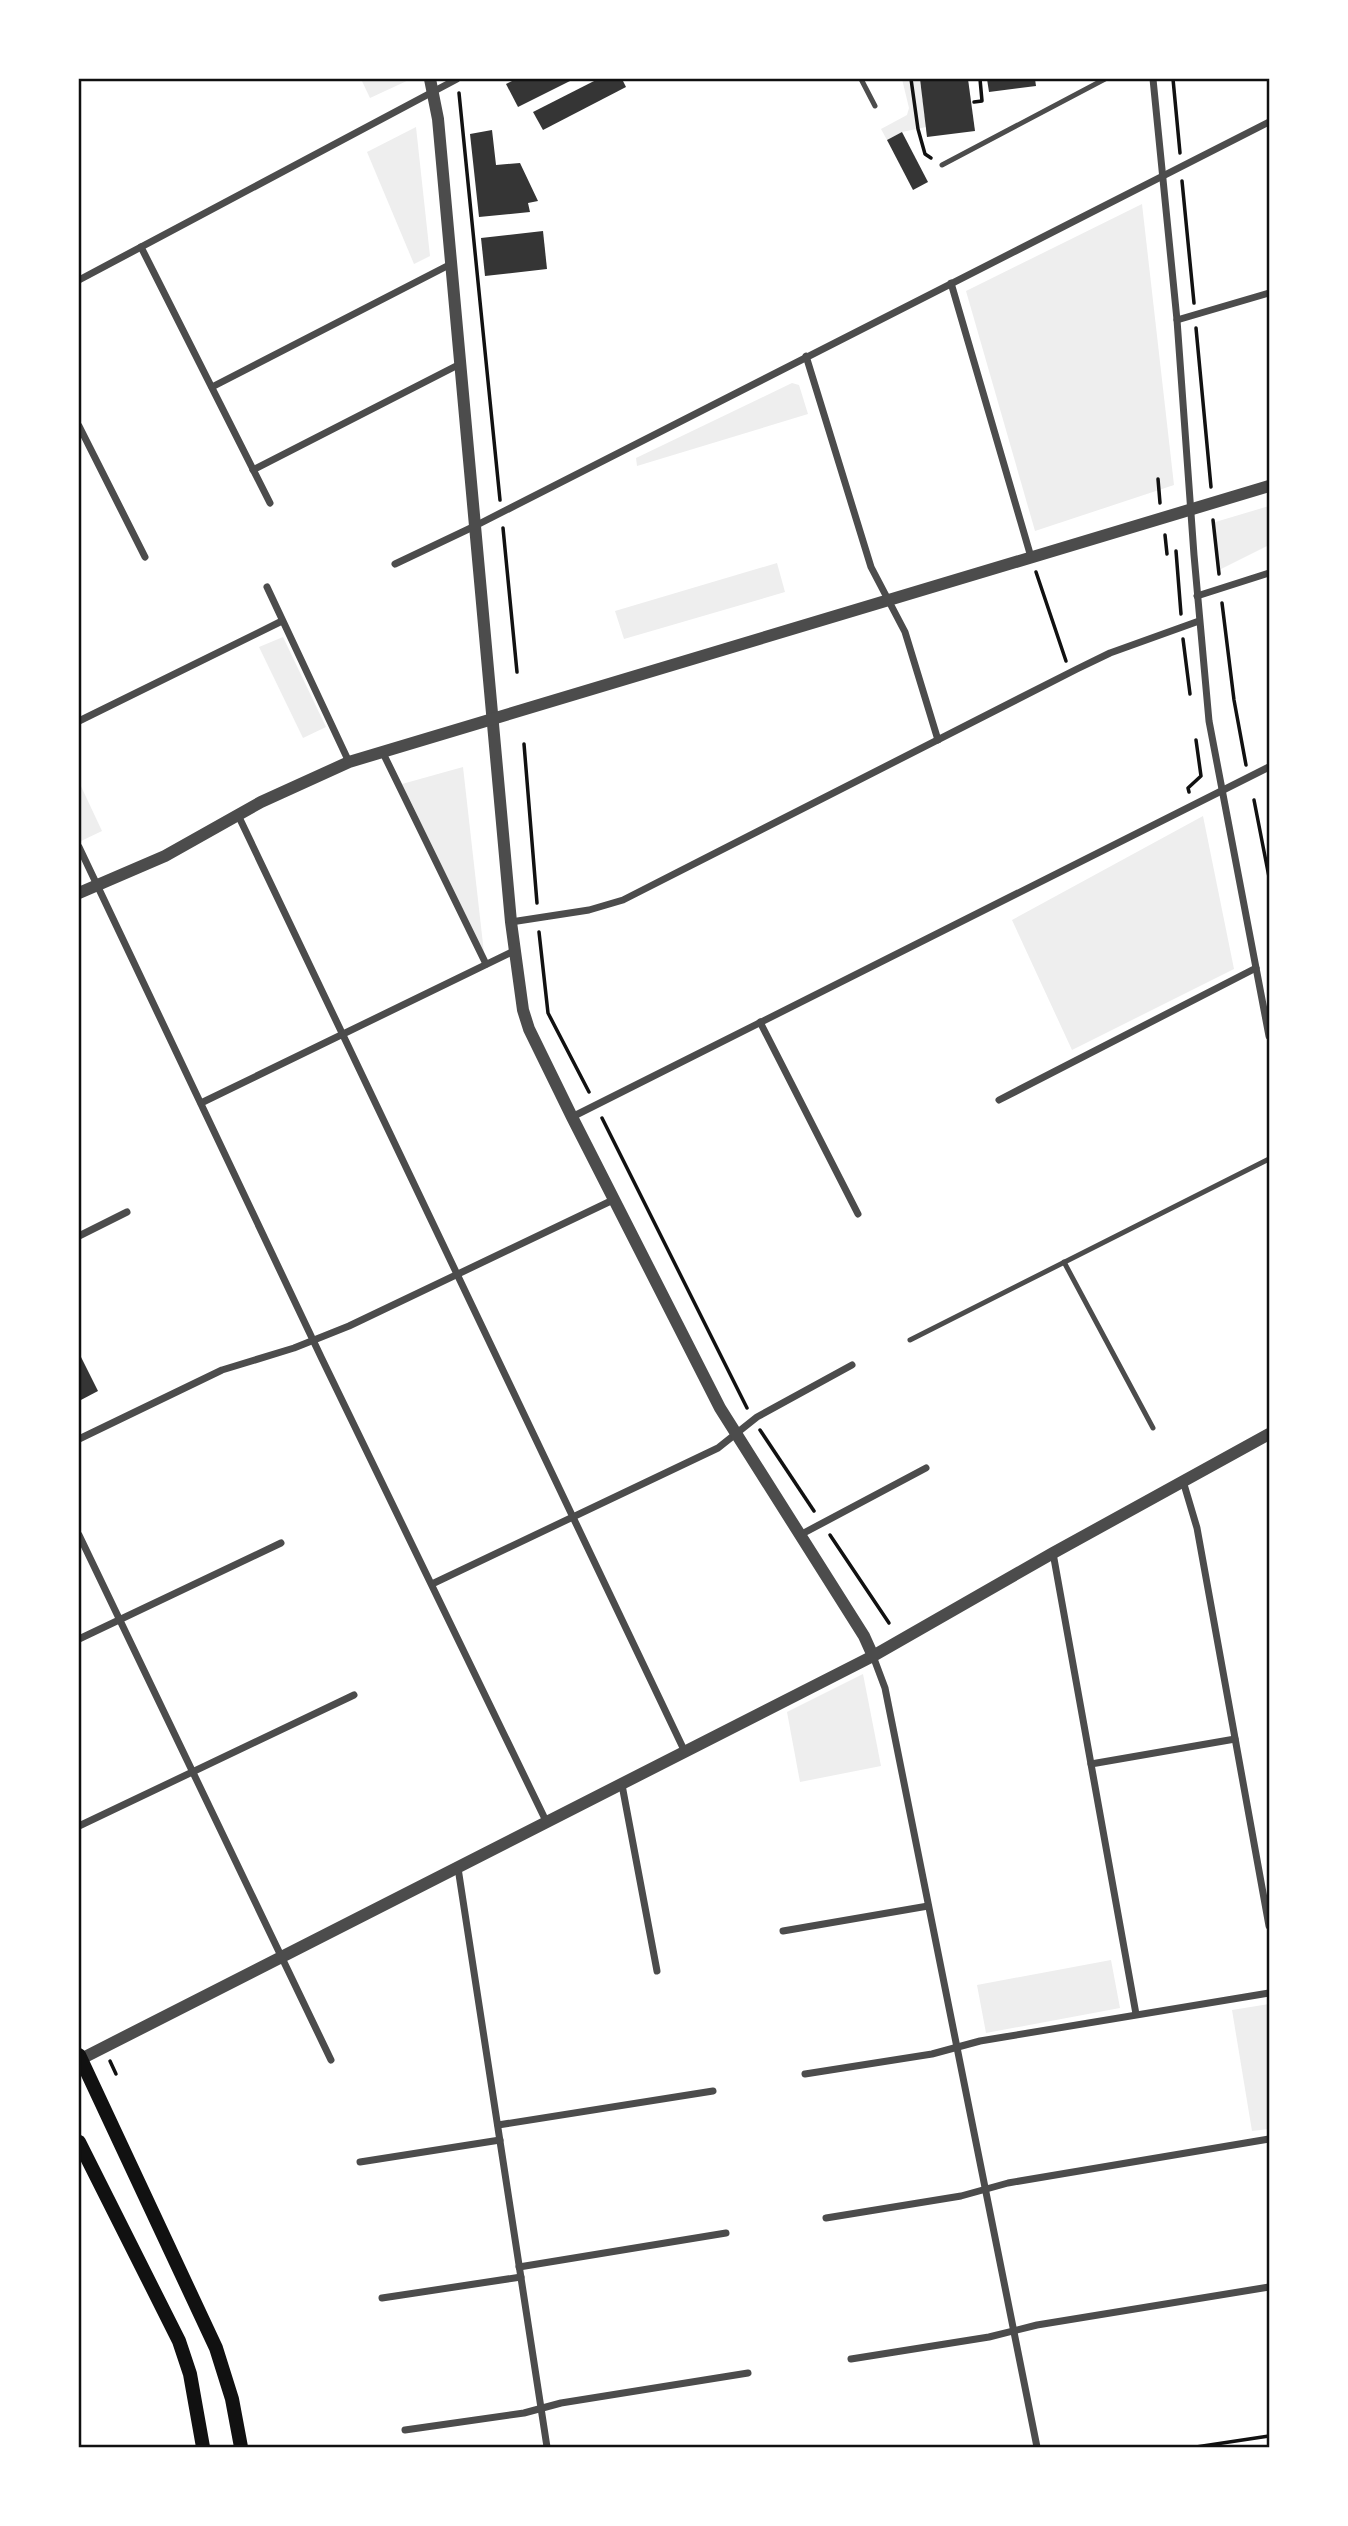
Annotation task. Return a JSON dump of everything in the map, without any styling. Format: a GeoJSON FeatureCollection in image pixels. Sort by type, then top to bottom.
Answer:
{"type":"FeatureCollection","features":[{"type":"Feature","properties":{"kind":"main road"},"geometry":{"type":"LineString","coordinates":[[79,2058],[216,2348],[232,2399],[241,2447]]}},
{"type":"Feature","properties":{"kind":"main road"},"geometry":{"type":"LineString","coordinates":[[79,2142],[179,2341],[194,2390],[203,2447]]}},
{"type":"Feature","properties":{"kind":"street"},"geometry":{"type":"LineString","coordinates":[[79,280],[432,85],[457,79]]}},
{"type":"Feature","properties":{"kind":"street"},"geometry":{"type":"LineString","coordinates":[[1153,79],[1177,320],[1209,721],[1269,1036]]}},
{"type":"Feature","properties":{"kind":"street"},"geometry":{"type":"LineString","coordinates":[[432,85],[519,993],[529,1029],[703,1377],[735,1433],[864,1636],[885,1688],[1037,2447]]}},
{"type":"Feature","properties":{"kind":"street"},"geometry":{"type":"LineString","coordinates":[[395,564],[501,513],[1269,122]]}},
{"type":"Feature","properties":{"kind":"street"},"geometry":{"type":"LineString","coordinates":[[141,247],[270,503]]}},
{"type":"Feature","properties":{"kind":"street"},"geometry":{"type":"LineString","coordinates":[[212,387],[451,264]]}},
{"type":"Feature","properties":{"kind":"street"},"geometry":{"type":"LineString","coordinates":[[951,283],[1031,557]]}},
{"type":"Feature","properties":{"kind":"street"},"geometry":{"type":"LineString","coordinates":[[1177,320],[1269,293]]}},
{"type":"Feature","properties":{"kind":"street"},"geometry":{"type":"LineString","coordinates":[[806,356],[872,567],[905,632],[938,740]]}},
{"type":"Feature","properties":{"kind":"street"},"geometry":{"type":"LineString","coordinates":[[253,470],[460,364]]}},
{"type":"Feature","properties":{"kind":"street"},"geometry":{"type":"LineString","coordinates":[[79,426],[145,557]]}},
{"type":"Feature","properties":{"kind":"street"},"geometry":{"type":"LineString","coordinates":[[79,893],[165,856],[285,789],[349,762],[1269,486]]}},
{"type":"Feature","properties":{"kind":"street"},"geometry":{"type":"LineString","coordinates":[[1197,596],[1269,573]]}},
{"type":"Feature","properties":{"kind":"street"},"geometry":{"type":"LineString","coordinates":[[267,587],[349,762]]}},
{"type":"Feature","properties":{"kind":"street"},"geometry":{"type":"LineString","coordinates":[[79,721],[282,621]]}},
{"type":"Feature","properties":{"kind":"street"},"geometry":{"type":"LineString","coordinates":[[511,922],[589,910],[623,900],[1110,653],[1199,621]]}},
{"type":"Feature","properties":{"kind":"street"},"geometry":{"type":"LineString","coordinates":[[382,751],[486,964]]}},
{"type":"Feature","properties":{"kind":"street"},"geometry":{"type":"LineString","coordinates":[[572,1117],[1269,767]]}},
{"type":"Feature","properties":{"kind":"street"},"geometry":{"type":"LineString","coordinates":[[238,815],[685,1752]]}},
{"type":"Feature","properties":{"kind":"street"},"geometry":{"type":"LineString","coordinates":[[79,847],[547,1823]]}},
{"type":"Feature","properties":{"kind":"street"},"geometry":{"type":"LineString","coordinates":[[79,883],[96,885]]}},
{"type":"Feature","properties":{"kind":"street"},"geometry":{"type":"LineString","coordinates":[[201,1102],[514,951]]}},
{"type":"Feature","properties":{"kind":"street"},"geometry":{"type":"LineString","coordinates":[[999,1100],[1256,968]]}},
{"type":"Feature","properties":{"kind":"street"},"geometry":{"type":"LineString","coordinates":[[760,1022],[858,1214]]}},
{"type":"Feature","properties":{"kind":"street"},"geometry":{"type":"LineString","coordinates":[[79,1439],[222,1370],[314,1340],[613,1200]]}},
{"type":"Feature","properties":{"kind":"street"},"geometry":{"type":"LineString","coordinates":[[79,1236],[127,1212]]}},
{"type":"Feature","properties":{"kind":"street"},"geometry":{"type":"LineString","coordinates":[[432,1584],[718,1448],[753,1420],[852,1365]]}},
{"type":"Feature","properties":{"kind":"street"},"geometry":{"type":"LineString","coordinates":[[79,2058],[873,1656],[1269,1434]]}},
{"type":"Feature","properties":{"kind":"street"},"geometry":{"type":"LineString","coordinates":[[800,1535],[926,1468]]}},
{"type":"Feature","properties":{"kind":"street"},"geometry":{"type":"LineString","coordinates":[[1183,1481],[1196,1528],[1269,1926]]}},
{"type":"Feature","properties":{"kind":"street"},"geometry":{"type":"LineString","coordinates":[[79,1535],[331,2060]]}},
{"type":"Feature","properties":{"kind":"street"},"geometry":{"type":"LineString","coordinates":[[79,1639],[281,1543]]}},
{"type":"Feature","properties":{"kind":"street"},"geometry":{"type":"LineString","coordinates":[[1053,1553],[1136,2014]]}},
{"type":"Feature","properties":{"kind":"street"},"geometry":{"type":"LineString","coordinates":[[79,1826],[354,1695]]}},
{"type":"Feature","properties":{"kind":"street"},"geometry":{"type":"LineString","coordinates":[[1091,1764],[1235,1739]]}},
{"type":"Feature","properties":{"kind":"street"},"geometry":{"type":"LineString","coordinates":[[622,1785],[657,1972]]}},
{"type":"Feature","properties":{"kind":"street"},"geometry":{"type":"LineString","coordinates":[[458,1868],[547,2447]]}},
{"type":"Feature","properties":{"kind":"street"},"geometry":{"type":"LineString","coordinates":[[783,1931],[928,1906]]}},
{"type":"Feature","properties":{"kind":"street"},"geometry":{"type":"LineString","coordinates":[[805,2074],[932,2054],[980,2040],[1269,1993]]}},
{"type":"Feature","properties":{"kind":"street"},"geometry":{"type":"LineString","coordinates":[[498,2125],[713,2091]]}},
{"type":"Feature","properties":{"kind":"street"},"geometry":{"type":"LineString","coordinates":[[826,2218],[961,2196],[1008,2183],[1269,2139]]}},
{"type":"Feature","properties":{"kind":"street"},"geometry":{"type":"LineString","coordinates":[[359,2162],[500,2140]]}},
{"type":"Feature","properties":{"kind":"street"},"geometry":{"type":"LineString","coordinates":[[520,2267],[726,2234]]}},
{"type":"Feature","properties":{"kind":"street"},"geometry":{"type":"LineString","coordinates":[[382,2298],[521,2277]]}},
{"type":"Feature","properties":{"kind":"street"},"geometry":{"type":"LineString","coordinates":[[851,2359],[1269,2287]]}},
{"type":"Feature","properties":{"kind":"street"},"geometry":{"type":"LineString","coordinates":[[405,2430],[748,2373]]}},
{"type":"Feature","properties":{"kind":"lane"},"geometry":{"type":"LineString","coordinates":[[861,79],[875,106]]}},
{"type":"Feature","properties":{"kind":"lane"},"geometry":{"type":"LineString","coordinates":[[942,165],[1105,79]]}},
{"type":"Feature","properties":{"kind":"lane"},"geometry":{"type":"LineString","coordinates":[[910,1340],[1269,1159]]}},
{"type":"Feature","properties":{"kind":"lane"},"geometry":{"type":"LineString","coordinates":[[1064,1262],[1153,1428]]}},
{"type":"Feature","properties":{"kind":"path"},"geometry":{"type":"LineString","coordinates":[[911,79],[918,129],[925,154],[942,165]]}},
{"type":"Feature","properties":{"kind":"path"},"geometry":{"type":"LineString","coordinates":[[974,102],[982,101],[980,79]]}},
{"type":"Feature","properties":{"kind":"path"},"geometry":{"type":"LineString","coordinates":[[1173,79],[1221,589],[1234,700],[1248,778]]}},
{"type":"Feature","properties":{"kind":"path"},"geometry":{"type":"LineString","coordinates":[[459,91],[517,672]]}},
{"type":"Feature","properties":{"kind":"path"},"geometry":{"type":"LineString","coordinates":[[1176,551],[1191,695]]}},
{"type":"Feature","properties":{"kind":"path"},"geometry":{"type":"LineString","coordinates":[[1031,557],[1070,673]]}},
{"type":"Feature","properties":{"kind":"path"},"geometry":{"type":"LineString","coordinates":[[1192,805],[1188,788],[1201,776],[1196,736]]}},
{"type":"Feature","properties":{"kind":"path"},"geometry":{"type":"LineString","coordinates":[[524,744],[548,1013],[753,1420],[889,1623]]}},
{"type":"Feature","properties":{"kind":"path"},"geometry":{"type":"LineString","coordinates":[[1254,800],[1269,877]]}},
{"type":"Feature","properties":{"kind":"path"},"geometry":{"type":"LineString","coordinates":[[1196,2447],[1269,2435]]}},
{"type":"Feature","properties":{"kind":"shaded area"},"geometry":{"type":"Polygon","coordinates":[[[361,79],[411,79],[370,98],[361,79]]]}},
{"type":"Feature","properties":{"kind":"shaded area"},"geometry":{"type":"Polygon","coordinates":[[[902,79],[920,79],[926,127],[902,132],[887,140],[881,129],[907,115],[909,108],[902,79]]]}},
{"type":"Feature","properties":{"kind":"shaded area"},"geometry":{"type":"Polygon","coordinates":[[[416,127],[430,256],[414,264],[367,152],[416,127]]]}},
{"type":"Feature","properties":{"kind":"shaded area"},"geometry":{"type":"Polygon","coordinates":[[[1142,204],[1174,485],[1035,531],[966,291],[1142,204]]]}},
{"type":"Feature","properties":{"kind":"shaded area"},"geometry":{"type":"Polygon","coordinates":[[[792,383],[799,385],[808,414],[637,466],[636,458],[792,383]]]}},
{"type":"Feature","properties":{"kind":"shaded area"},"geometry":{"type":"Polygon","coordinates":[[[1269,506],[1269,545],[1217,571],[1212,523],[1269,506]]]}},
{"type":"Feature","properties":{"kind":"shaded area"},"geometry":{"type":"Polygon","coordinates":[[[777,563],[785,592],[624,639],[615,611],[777,563]]]}},
{"type":"Feature","properties":{"kind":"shaded area"},"geometry":{"type":"Polygon","coordinates":[[[283,637],[326,727],[303,738],[259,647],[283,637]]]}},
{"type":"Feature","properties":{"kind":"shaded area"},"geometry":{"type":"Polygon","coordinates":[[[463,767],[484,953],[402,784],[463,767]]]}},
{"type":"Feature","properties":{"kind":"shaded area"},"geometry":{"type":"Polygon","coordinates":[[[79,782],[102,831],[79,842],[79,782]]]}},
{"type":"Feature","properties":{"kind":"shaded area"},"geometry":{"type":"Polygon","coordinates":[[[1203,816],[1234,969],[1072,1050],[1012,920],[1203,816]]]}},
{"type":"Feature","properties":{"kind":"shaded area"},"geometry":{"type":"Polygon","coordinates":[[[863,1674],[881,1766],[800,1782],[787,1712],[863,1674]]]}},
{"type":"Feature","properties":{"kind":"shaded area"},"geometry":{"type":"Polygon","coordinates":[[[1111,1960],[1120,2008],[986,2033],[977,1985],[1111,1960]]]}},
{"type":"Feature","properties":{"kind":"shaded area"},"geometry":{"type":"Polygon","coordinates":[[[1269,2004],[1269,2129],[1252,2131],[1232,2010],[1269,2004]]]}},
{"type":"Feature","properties":{"kind":"building"},"geometry":{"type":"Polygon","coordinates":[[[516,79],[574,79],[518,107],[506,84],[516,79]]]}},
{"type":"Feature","properties":{"kind":"building"},"geometry":{"type":"Polygon","coordinates":[[[598,79],[622,79],[626,87],[543,130],[533,112],[598,79]]]}},
{"type":"Feature","properties":{"kind":"building"},"geometry":{"type":"Polygon","coordinates":[[[920,79],[968,79],[975,131],[927,137],[920,79]]]}},
{"type":"Feature","properties":{"kind":"building"},"geometry":{"type":"Polygon","coordinates":[[[987,79],[1035,79],[1036,86],[989,92],[987,79]]]}},
{"type":"Feature","properties":{"kind":"building"},"geometry":{"type":"Polygon","coordinates":[[[492,130],[496,165],[520,163],[538,201],[528,203],[530,212],[479,217],[470,134],[492,130]]]}},
{"type":"Feature","properties":{"kind":"building"},"geometry":{"type":"Polygon","coordinates":[[[902,132],[928,182],[913,190],[887,140],[902,132]]]}},
{"type":"Feature","properties":{"kind":"building"},"geometry":{"type":"Polygon","coordinates":[[[543,231],[547,269],[485,276],[481,238],[543,231]]]}},
{"type":"Feature","properties":{"kind":"building"},"geometry":{"type":"Polygon","coordinates":[[[79,1353],[98,1391],[79,1401],[79,1353]]]}}]}
